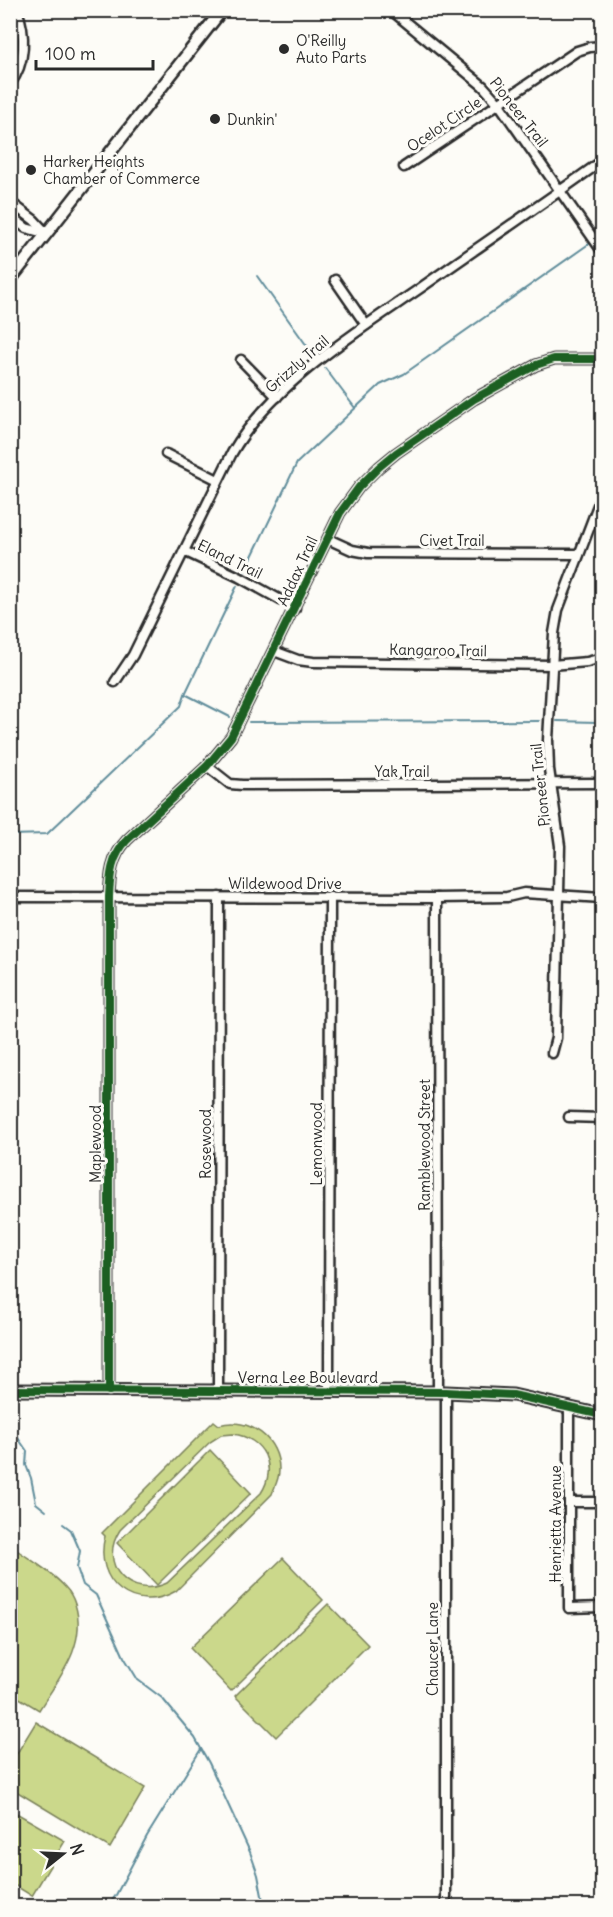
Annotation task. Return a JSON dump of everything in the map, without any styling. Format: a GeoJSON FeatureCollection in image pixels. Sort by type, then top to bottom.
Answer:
{"type":"FeatureCollection","features":[{"type":"Feature","properties":{"kind":"street"},"geometry":{"type":"LineString","coordinates":[[10,84],[20,66],[22,51],[21,20],[17,10]]}},
{"type":"Feature","properties":{"kind":"street"},"geometry":{"type":"LineString","coordinates":[[10,280],[222,10]]}},
{"type":"Feature","properties":{"kind":"street","name":"Pioneer Trail"},"geometry":{"type":"LineString","coordinates":[[391,10],[483,86],[499,104],[601,249]]}},
{"type":"Feature","properties":{"kind":"street","name":"Ocelot Circle"},"geometry":{"type":"LineString","coordinates":[[404,167],[577,51],[590,46],[603,46]]}},
{"type":"Feature","properties":{"kind":"street","name":"Grizzly Trail"},"geometry":{"type":"LineString","coordinates":[[115,682],[133,656],[218,480],[244,432],[277,397],[320,358],[603,161]]}},
{"type":"Feature","properties":{"kind":"street"},"geometry":{"type":"LineString","coordinates":[[10,202],[34,220],[47,234]]}},
{"type":"Feature","properties":{"kind":"street"},"geometry":{"type":"LineString","coordinates":[[10,216],[26,228],[47,234]]}},
{"type":"Feature","properties":{"kind":"street"},"geometry":{"type":"LineString","coordinates":[[335,280],[366,325]]}},
{"type":"Feature","properties":{"kind":"street","name":"Addax Trail"},"geometry":{"type":"LineString","coordinates":[[109,897],[112,866],[120,849],[207,766],[231,737],[340,513],[359,487],[396,453],[474,399],[536,365],[554,358],[603,359]]}},
{"type":"Feature","properties":{"kind":"street"},"geometry":{"type":"LineString","coordinates":[[241,360],[277,397]]}},
{"type":"Feature","properties":{"kind":"street"},"geometry":{"type":"LineString","coordinates":[[166,454],[218,480]]}},
{"type":"Feature","properties":{"kind":"street","name":"Pioneer Trail"},"geometry":{"type":"LineString","coordinates":[[552,1053],[556,1038],[560,846],[548,740],[552,665],[558,610],[603,488]]}},
{"type":"Feature","properties":{"kind":"street","name":"Civet Trail"},"geometry":{"type":"LineString","coordinates":[[328,539],[352,550],[368,553],[579,554]]}},
{"type":"Feature","properties":{"kind":"street","name":"Eland Trail"},"geometry":{"type":"LineString","coordinates":[[184,551],[239,577],[295,608]]}},
{"type":"Feature","properties":{"kind":"street","name":"Kangaroo Trail"},"geometry":{"type":"LineString","coordinates":[[274,651],[298,660],[314,662],[552,665],[603,658]]}},
{"type":"Feature","properties":{"kind":"street","name":"Yak Trail"},"geometry":{"type":"LineString","coordinates":[[207,766],[230,784],[242,785],[603,783]]}},
{"type":"Feature","properties":{"kind":"street","name":"Wildewood Drive"},"geometry":{"type":"LineString","coordinates":[[10,897],[437,898],[507,897],[524,893],[603,898]]}},
{"type":"Feature","properties":{"kind":"street","name":"Maplewood"},"geometry":{"type":"LineString","coordinates":[[109,897],[109,1391]]}},
{"type":"Feature","properties":{"kind":"street","name":"Rosewood"},"geometry":{"type":"LineString","coordinates":[[218,1391],[219,897]]}},
{"type":"Feature","properties":{"kind":"street","name":"Lemonwood"},"geometry":{"type":"LineString","coordinates":[[329,1390],[330,897]]}},
{"type":"Feature","properties":{"kind":"street","name":"Ramblewood Street"},"geometry":{"type":"LineString","coordinates":[[437,898],[442,1392]]}},
{"type":"Feature","properties":{"kind":"street"},"geometry":{"type":"LineString","coordinates":[[569,1117],[603,1118]]}},
{"type":"Feature","properties":{"kind":"street","name":"Verna Lee Boulevard"},"geometry":{"type":"LineString","coordinates":[[10,1390],[442,1392],[513,1395],[603,1414]]}},
{"type":"Feature","properties":{"kind":"street","name":"Chaucer Lane"},"geometry":{"type":"LineString","coordinates":[[442,1392],[446,1906]]}},
{"type":"Feature","properties":{"kind":"street","name":"Henrietta Avenue"},"geometry":{"type":"LineString","coordinates":[[569,1407],[569,1608],[603,1607]]}},
{"type":"Feature","properties":{"kind":"street"},"geometry":{"type":"LineString","coordinates":[[569,1502],[603,1502]]}},
{"type":"Feature","properties":{"kind":"green space"},"geometry":{"type":"Polygon","coordinates":[[[214,1421],[219,1425],[230,1423],[251,1427],[261,1433],[274,1449],[279,1471],[272,1494],[176,1591],[146,1599],[120,1590],[111,1580],[105,1567],[103,1553],[105,1536],[102,1533],[214,1421]],[[233,1434],[221,1435],[210,1442],[120,1530],[112,1555],[115,1567],[121,1576],[141,1587],[153,1587],[167,1583],[261,1493],[266,1483],[268,1464],[260,1448],[253,1441],[233,1434]]]}},
{"type":"Feature","properties":{"kind":"green space"},"geometry":{"type":"Polygon","coordinates":[[[210,1450],[251,1493],[157,1585],[117,1543],[210,1450]]]}},
{"type":"Feature","properties":{"kind":"green space"},"geometry":{"type":"Polygon","coordinates":[[[11,1546],[47,1571],[66,1588],[74,1602],[78,1619],[75,1647],[63,1673],[39,1710],[11,1693],[11,1546]]]}},
{"type":"Feature","properties":{"kind":"green space"},"geometry":{"type":"Polygon","coordinates":[[[283,1558],[323,1600],[231,1691],[190,1648],[283,1558]]]}},
{"type":"Feature","properties":{"kind":"green space"},"geometry":{"type":"Polygon","coordinates":[[[328,1604],[368,1645],[276,1737],[235,1696],[328,1604]]]}},
{"type":"Feature","properties":{"kind":"green space"},"geometry":{"type":"Polygon","coordinates":[[[36,1722],[145,1788],[110,1848],[11,1788],[11,1763],[36,1722]]]}},
{"type":"Feature","properties":{"kind":"green space"},"geometry":{"type":"Polygon","coordinates":[[[11,1810],[65,1841],[32,1896],[11,1883],[11,1810]]]}},
{"type":"Feature","properties":{"kind":"waterway"},"geometry":{"type":"LineString","coordinates":[[245,571],[297,463],[380,385],[404,374],[593,241]]}},
{"type":"Feature","properties":{"kind":"waterway"},"geometry":{"type":"LineString","coordinates":[[257,276],[312,353]]}},
{"type":"Feature","properties":{"kind":"waterway"},"geometry":{"type":"LineString","coordinates":[[325,368],[355,408]]}},
{"type":"Feature","properties":{"kind":"waterway"},"geometry":{"type":"LineString","coordinates":[[10,835],[47,834],[181,706],[237,586]]}},
{"type":"Feature","properties":{"kind":"waterway"},"geometry":{"type":"LineString","coordinates":[[185,694],[230,717]]}},
{"type":"Feature","properties":{"kind":"waterway"},"geometry":{"type":"LineString","coordinates":[[557,721],[597,722],[602,720]]}},
{"type":"Feature","properties":{"kind":"waterway"},"geometry":{"type":"LineString","coordinates":[[249,722],[539,721]]}},
{"type":"Feature","properties":{"kind":"waterway"},"geometry":{"type":"LineString","coordinates":[[10,1432],[18,1438],[27,1451],[26,1465],[36,1503],[46,1511]]}},
{"type":"Feature","properties":{"kind":"waterway"},"geometry":{"type":"LineString","coordinates":[[63,1524],[71,1530],[80,1551],[77,1568],[83,1585],[96,1595],[124,1657],[138,1680],[162,1698],[195,1738],[209,1763],[250,1852],[258,1875],[264,1906]]}},
{"type":"Feature","properties":{"kind":"waterway"},"geometry":{"type":"LineString","coordinates":[[108,1906],[147,1836],[201,1749]]}},
{"type":"Feature","properties":{"kind":"cycle path"},"geometry":{"type":"LineString","coordinates":[[109,1391],[109,897],[111,874],[118,853],[127,840],[207,766],[231,737],[340,513],[359,487],[396,453],[474,399],[536,365],[554,359],[602,359]]}},
{"type":"Feature","properties":{"kind":"cycle path"},"geometry":{"type":"LineString","coordinates":[[10,1390],[446,1392],[513,1395],[602,1415]]}},
{"type":"Feature","properties":{"kind":"place","name":"O'Reilly Auto Parts"},"geometry":{"type":"Point","coordinates":[284,49]}},
{"type":"Feature","properties":{"kind":"place","name":"Dunkin'"},"geometry":{"type":"Point","coordinates":[215,119]}},
{"type":"Feature","properties":{"kind":"place","name":"Harker Heights Chamber of Commerce"},"geometry":{"type":"Point","coordinates":[31,170]}}]}
